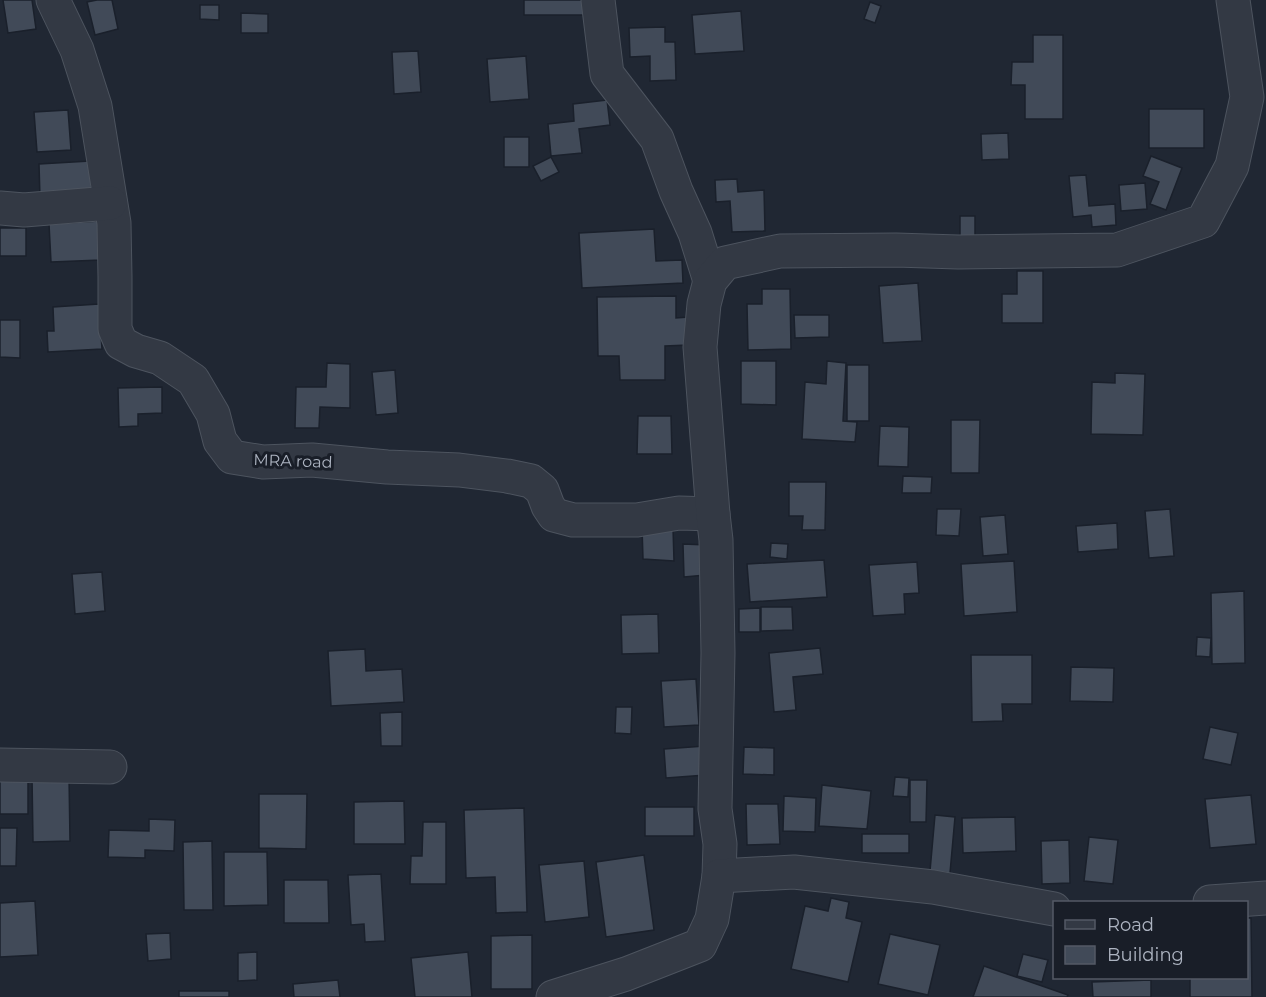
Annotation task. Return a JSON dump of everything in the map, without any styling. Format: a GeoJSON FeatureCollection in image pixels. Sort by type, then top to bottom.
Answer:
{"type":"FeatureCollection","features":[{"type":"Feature","properties":{"kind":"street","name":"MRA road"},"geometry":{"type":"LineString","coordinates":[[53,0],[76,50],[95,106],[114,233],[115,329],[121,343],[136,351],[160,358],[193,380],[213,414],[220,441],[232,458],[263,462],[312,460],[387,467],[459,470],[507,476],[531,482],[542,490],[554,515],[573,520],[637,520],[679,513],[713,514]]}},
{"type":"Feature","properties":{"kind":"street"},"geometry":{"type":"LineString","coordinates":[[598,0],[607,74],[657,139],[676,191],[695,233],[710,281]]}},
{"type":"Feature","properties":{"kind":"street"},"geometry":{"type":"LineString","coordinates":[[553,997],[626,974],[700,945],[712,919],[719,876],[720,844],[715,809],[716,540],[700,347],[704,304],[710,281],[725,263],[780,251],[1117,250],[1203,221],[1232,166],[1247,97],[1233,0]]}},
{"type":"Feature","properties":{"kind":"street"},"geometry":{"type":"LineString","coordinates":[[0,208],[24,210],[110,203]]}},
{"type":"Feature","properties":{"kind":"street"},"geometry":{"type":"LineString","coordinates":[[0,765],[110,767]]}},
{"type":"Feature","properties":{"kind":"street"},"geometry":{"type":"LineString","coordinates":[[719,876],[794,872],[933,887],[1053,909]]}},
{"type":"Feature","properties":{"kind":"street"},"geometry":{"type":"LineString","coordinates":[[1232,901],[1266,898]]}},
{"type":"Feature","properties":{"kind":"building"},"geometry":{"type":"Polygon","coordinates":[[[3,0],[32,0],[36,29],[8,33],[3,0]]]}},
{"type":"Feature","properties":{"kind":"building"},"geometry":{"type":"Polygon","coordinates":[[[112,0],[118,29],[95,35],[87,2],[112,0]]]}},
{"type":"Feature","properties":{"kind":"building"},"geometry":{"type":"Polygon","coordinates":[[[524,0],[593,0],[593,15],[524,15],[524,0]]]}},
{"type":"Feature","properties":{"kind":"building"},"geometry":{"type":"Polygon","coordinates":[[[870,2],[881,6],[875,23],[864,19],[870,2]]]}},
{"type":"Feature","properties":{"kind":"building"},"geometry":{"type":"Polygon","coordinates":[[[200,5],[219,5],[219,20],[200,19],[200,5]]]}},
{"type":"Feature","properties":{"kind":"building"},"geometry":{"type":"Polygon","coordinates":[[[741,11],[744,51],[695,54],[692,15],[741,11]]]}},
{"type":"Feature","properties":{"kind":"building"},"geometry":{"type":"Polygon","coordinates":[[[241,13],[268,14],[268,33],[241,33],[241,13]]]}},
{"type":"Feature","properties":{"kind":"building"},"geometry":{"type":"Polygon","coordinates":[[[665,27],[665,42],[675,42],[676,80],[650,81],[650,56],[630,57],[629,28],[665,27]]]}},
{"type":"Feature","properties":{"kind":"building"},"geometry":{"type":"Polygon","coordinates":[[[1033,35],[1063,35],[1063,119],[1025,119],[1025,85],[1011,85],[1012,62],[1033,62],[1033,35]]]}},
{"type":"Feature","properties":{"kind":"building"},"geometry":{"type":"Polygon","coordinates":[[[418,51],[421,92],[394,94],[392,52],[418,51]]]}},
{"type":"Feature","properties":{"kind":"building"},"geometry":{"type":"Polygon","coordinates":[[[526,56],[529,99],[490,102],[487,59],[526,56]]]}},
{"type":"Feature","properties":{"kind":"building"},"geometry":{"type":"Polygon","coordinates":[[[607,100],[610,125],[579,129],[582,153],[551,156],[548,124],[574,121],[573,104],[607,100]]]}},
{"type":"Feature","properties":{"kind":"building"},"geometry":{"type":"Polygon","coordinates":[[[1149,109],[1204,109],[1204,148],[1149,148],[1149,109]]]}},
{"type":"Feature","properties":{"kind":"building"},"geometry":{"type":"Polygon","coordinates":[[[68,110],[71,150],[37,152],[34,112],[68,110]]]}},
{"type":"Feature","properties":{"kind":"building"},"geometry":{"type":"Polygon","coordinates":[[[1008,133],[1009,159],[982,160],[981,134],[1008,133]]]}},
{"type":"Feature","properties":{"kind":"building"},"geometry":{"type":"Polygon","coordinates":[[[504,137],[529,137],[529,167],[504,167],[504,137]]]}},
{"type":"Feature","properties":{"kind":"building"},"geometry":{"type":"Polygon","coordinates":[[[1151,156],[1182,168],[1166,210],[1150,204],[1159,182],[1143,176],[1151,156]]]}},
{"type":"Feature","properties":{"kind":"building"},"geometry":{"type":"Polygon","coordinates":[[[551,157],[559,172],[541,181],[533,166],[551,157]]]}},
{"type":"Feature","properties":{"kind":"building"},"geometry":{"type":"Polygon","coordinates":[[[90,161],[92,195],[40,198],[39,164],[90,161]]]}},
{"type":"Feature","properties":{"kind":"building"},"geometry":{"type":"Polygon","coordinates":[[[1086,175],[1089,206],[1115,204],[1116,225],[1092,227],[1091,215],[1073,217],[1069,176],[1086,175]]]}},
{"type":"Feature","properties":{"kind":"building"},"geometry":{"type":"Polygon","coordinates":[[[737,179],[738,192],[764,190],[765,231],[732,232],[730,201],[716,202],[715,180],[737,179]]]}},
{"type":"Feature","properties":{"kind":"building"},"geometry":{"type":"Polygon","coordinates":[[[1145,183],[1147,209],[1121,211],[1119,185],[1145,183]]]}},
{"type":"Feature","properties":{"kind":"building"},"geometry":{"type":"Polygon","coordinates":[[[960,216],[975,216],[975,240],[960,240],[960,216]]]}},
{"type":"Feature","properties":{"kind":"building"},"geometry":{"type":"Polygon","coordinates":[[[99,221],[101,260],[51,262],[49,224],[99,221]]]}},
{"type":"Feature","properties":{"kind":"building"},"geometry":{"type":"Polygon","coordinates":[[[0,228],[26,228],[26,256],[0,256],[0,228]]]}},
{"type":"Feature","properties":{"kind":"building"},"geometry":{"type":"Polygon","coordinates":[[[654,229],[656,261],[682,260],[683,283],[582,288],[579,233],[654,229]]]}},
{"type":"Feature","properties":{"kind":"building"},"geometry":{"type":"Polygon","coordinates":[[[1017,271],[1043,271],[1043,323],[1002,323],[1002,294],[1017,294],[1017,271]]]}},
{"type":"Feature","properties":{"kind":"building"},"geometry":{"type":"Polygon","coordinates":[[[918,283],[922,341],[883,343],[879,286],[918,283]]]}},
{"type":"Feature","properties":{"kind":"building"},"geometry":{"type":"Polygon","coordinates":[[[762,289],[790,289],[791,349],[748,350],[747,304],[762,304],[762,289]]]}},
{"type":"Feature","properties":{"kind":"building"},"geometry":{"type":"Polygon","coordinates":[[[676,296],[676,318],[689,317],[689,345],[665,346],[665,380],[620,380],[619,356],[598,356],[597,297],[676,296]]]}},
{"type":"Feature","properties":{"kind":"building"},"geometry":{"type":"Polygon","coordinates":[[[99,304],[102,349],[48,352],[47,331],[54,331],[53,307],[99,304]]]}},
{"type":"Feature","properties":{"kind":"building"},"geometry":{"type":"Polygon","coordinates":[[[794,315],[829,315],[829,337],[795,338],[794,315]]]}},
{"type":"Feature","properties":{"kind":"building"},"geometry":{"type":"Polygon","coordinates":[[[0,320],[20,320],[20,358],[0,357],[0,320]]]}},
{"type":"Feature","properties":{"kind":"building"},"geometry":{"type":"Polygon","coordinates":[[[741,361],[776,361],[776,405],[741,404],[741,361]]]}},
{"type":"Feature","properties":{"kind":"building"},"geometry":{"type":"Polygon","coordinates":[[[827,361],[846,363],[843,421],[857,422],[855,442],[802,439],[805,382],[826,384],[827,361]]]}},
{"type":"Feature","properties":{"kind":"building"},"geometry":{"type":"Polygon","coordinates":[[[327,363],[350,364],[350,408],[320,407],[319,428],[295,428],[296,387],[326,387],[327,363]]]}},
{"type":"Feature","properties":{"kind":"building"},"geometry":{"type":"Polygon","coordinates":[[[847,365],[869,365],[869,421],[847,421],[847,365]]]}},
{"type":"Feature","properties":{"kind":"building"},"geometry":{"type":"Polygon","coordinates":[[[395,370],[398,413],[376,415],[372,372],[395,370]]]}},
{"type":"Feature","properties":{"kind":"building"},"geometry":{"type":"Polygon","coordinates":[[[1115,373],[1145,374],[1143,435],[1091,434],[1092,382],[1115,383],[1115,373]]]}},
{"type":"Feature","properties":{"kind":"building"},"geometry":{"type":"Polygon","coordinates":[[[162,387],[162,413],[138,414],[138,426],[119,427],[118,388],[162,387]]]}},
{"type":"Feature","properties":{"kind":"building"},"geometry":{"type":"Polygon","coordinates":[[[638,416],[671,416],[672,454],[637,454],[638,416]]]}},
{"type":"Feature","properties":{"kind":"building"},"geometry":{"type":"Polygon","coordinates":[[[951,420],[980,420],[979,473],[951,473],[951,420]]]}},
{"type":"Feature","properties":{"kind":"building"},"geometry":{"type":"Polygon","coordinates":[[[880,426],[909,427],[908,467],[878,466],[880,426]]]}},
{"type":"Feature","properties":{"kind":"building"},"geometry":{"type":"Polygon","coordinates":[[[903,476],[932,477],[931,493],[902,493],[903,476]]]}},
{"type":"Feature","properties":{"kind":"building"},"geometry":{"type":"Polygon","coordinates":[[[789,482],[826,482],[825,530],[802,530],[803,516],[789,516],[789,482]]]}},
{"type":"Feature","properties":{"kind":"building"},"geometry":{"type":"Polygon","coordinates":[[[937,509],[961,509],[959,536],[936,535],[937,509]]]}},
{"type":"Feature","properties":{"kind":"building"},"geometry":{"type":"Polygon","coordinates":[[[1170,509],[1174,556],[1149,558],[1145,511],[1170,509]]]}},
{"type":"Feature","properties":{"kind":"building"},"geometry":{"type":"Polygon","coordinates":[[[1005,515],[1008,554],[983,556],[980,517],[1005,515]]]}},
{"type":"Feature","properties":{"kind":"building"},"geometry":{"type":"Polygon","coordinates":[[[1117,523],[1118,549],[1078,552],[1076,526],[1117,523]]]}},
{"type":"Feature","properties":{"kind":"building"},"geometry":{"type":"Polygon","coordinates":[[[642,527],[673,528],[674,561],[643,559],[642,527]]]}},
{"type":"Feature","properties":{"kind":"building"},"geometry":{"type":"Polygon","coordinates":[[[771,543],[788,544],[787,559],[770,557],[771,543]]]}},
{"type":"Feature","properties":{"kind":"building"},"geometry":{"type":"Polygon","coordinates":[[[683,544],[707,545],[706,575],[684,577],[683,544]]]}},
{"type":"Feature","properties":{"kind":"building"},"geometry":{"type":"Polygon","coordinates":[[[824,560],[827,597],[750,602],[747,564],[824,560]]]}},
{"type":"Feature","properties":{"kind":"building"},"geometry":{"type":"Polygon","coordinates":[[[1014,561],[1017,612],[964,616],[961,564],[1014,561]]]}},
{"type":"Feature","properties":{"kind":"building"},"geometry":{"type":"Polygon","coordinates":[[[917,562],[919,593],[904,594],[905,614],[873,616],[869,565],[917,562]]]}},
{"type":"Feature","properties":{"kind":"building"},"geometry":{"type":"Polygon","coordinates":[[[102,572],[105,611],[75,614],[72,574],[102,572]]]}},
{"type":"Feature","properties":{"kind":"building"},"geometry":{"type":"Polygon","coordinates":[[[1244,591],[1245,663],[1212,664],[1211,593],[1244,591]]]}},
{"type":"Feature","properties":{"kind":"building"},"geometry":{"type":"Polygon","coordinates":[[[761,607],[792,607],[793,630],[761,631],[761,607]]]}},
{"type":"Feature","properties":{"kind":"building"},"geometry":{"type":"Polygon","coordinates":[[[760,608],[760,632],[739,632],[739,609],[760,608]]]}},
{"type":"Feature","properties":{"kind":"building"},"geometry":{"type":"Polygon","coordinates":[[[658,614],[659,653],[622,654],[621,615],[658,614]]]}},
{"type":"Feature","properties":{"kind":"building"},"geometry":{"type":"Polygon","coordinates":[[[1197,637],[1211,638],[1210,657],[1196,656],[1197,637]]]}},
{"type":"Feature","properties":{"kind":"building"},"geometry":{"type":"Polygon","coordinates":[[[820,648],[823,674],[793,677],[796,710],[774,712],[769,653],[820,648]]]}},
{"type":"Feature","properties":{"kind":"building"},"geometry":{"type":"Polygon","coordinates":[[[365,649],[366,671],[402,669],[404,702],[331,706],[328,651],[365,649]]]}},
{"type":"Feature","properties":{"kind":"building"},"geometry":{"type":"Polygon","coordinates":[[[971,655],[1032,655],[1032,704],[1002,704],[1003,721],[972,722],[971,655]]]}},
{"type":"Feature","properties":{"kind":"building"},"geometry":{"type":"Polygon","coordinates":[[[1071,667],[1114,668],[1113,702],[1070,701],[1071,667]]]}},
{"type":"Feature","properties":{"kind":"building"},"geometry":{"type":"Polygon","coordinates":[[[696,679],[699,725],[664,727],[661,681],[696,679]]]}},
{"type":"Feature","properties":{"kind":"building"},"geometry":{"type":"Polygon","coordinates":[[[616,707],[632,707],[631,734],[615,733],[616,707]]]}},
{"type":"Feature","properties":{"kind":"building"},"geometry":{"type":"Polygon","coordinates":[[[402,712],[402,746],[381,746],[380,713],[402,712]]]}},
{"type":"Feature","properties":{"kind":"building"},"geometry":{"type":"Polygon","coordinates":[[[1210,727],[1238,733],[1231,765],[1203,759],[1210,727]]]}},
{"type":"Feature","properties":{"kind":"building"},"geometry":{"type":"Polygon","coordinates":[[[705,746],[706,775],[666,778],[664,749],[705,746]]]}},
{"type":"Feature","properties":{"kind":"building"},"geometry":{"type":"Polygon","coordinates":[[[744,747],[774,748],[774,775],[743,774],[744,747]]]}},
{"type":"Feature","properties":{"kind":"building"},"geometry":{"type":"Polygon","coordinates":[[[0,776],[28,776],[28,814],[0,814],[0,776]]]}},
{"type":"Feature","properties":{"kind":"building"},"geometry":{"type":"Polygon","coordinates":[[[32,776],[69,776],[70,841],[33,842],[32,776]]]}},
{"type":"Feature","properties":{"kind":"building"},"geometry":{"type":"Polygon","coordinates":[[[895,777],[909,778],[908,797],[893,796],[895,777]]]}},
{"type":"Feature","properties":{"kind":"building"},"geometry":{"type":"Polygon","coordinates":[[[910,780],[927,780],[926,822],[910,822],[910,780]]]}},
{"type":"Feature","properties":{"kind":"building"},"geometry":{"type":"Polygon","coordinates":[[[822,785],[871,791],[867,829],[819,826],[822,785]]]}},
{"type":"Feature","properties":{"kind":"building"},"geometry":{"type":"Polygon","coordinates":[[[259,794],[307,794],[306,849],[259,848],[259,794]]]}},
{"type":"Feature","properties":{"kind":"building"},"geometry":{"type":"Polygon","coordinates":[[[1251,795],[1256,844],[1210,848],[1205,799],[1251,795]]]}},
{"type":"Feature","properties":{"kind":"building"},"geometry":{"type":"Polygon","coordinates":[[[784,796],[816,798],[815,832],[783,831],[784,796]]]}},
{"type":"Feature","properties":{"kind":"building"},"geometry":{"type":"Polygon","coordinates":[[[404,801],[405,844],[354,844],[354,802],[404,801]]]}},
{"type":"Feature","properties":{"kind":"building"},"geometry":{"type":"Polygon","coordinates":[[[746,804],[778,804],[780,844],[747,845],[746,804]]]}},
{"type":"Feature","properties":{"kind":"building"},"geometry":{"type":"Polygon","coordinates":[[[645,807],[694,807],[694,836],[645,836],[645,807]]]}},
{"type":"Feature","properties":{"kind":"building"},"geometry":{"type":"Polygon","coordinates":[[[524,808],[527,912],[496,913],[495,877],[466,878],[464,810],[524,808]]]}},
{"type":"Feature","properties":{"kind":"building"},"geometry":{"type":"Polygon","coordinates":[[[935,815],[955,817],[950,873],[930,871],[935,815]]]}},
{"type":"Feature","properties":{"kind":"building"},"geometry":{"type":"Polygon","coordinates":[[[1015,817],[1016,851],[963,853],[962,818],[1015,817]]]}},
{"type":"Feature","properties":{"kind":"building"},"geometry":{"type":"Polygon","coordinates":[[[149,819],[175,820],[174,851],[145,850],[145,858],[108,857],[109,830],[149,831],[149,819]]]}},
{"type":"Feature","properties":{"kind":"building"},"geometry":{"type":"Polygon","coordinates":[[[423,822],[446,822],[446,884],[410,884],[411,856],[422,856],[423,822]]]}},
{"type":"Feature","properties":{"kind":"building"},"geometry":{"type":"Polygon","coordinates":[[[0,828],[17,828],[16,866],[0,866],[0,828]]]}},
{"type":"Feature","properties":{"kind":"building"},"geometry":{"type":"Polygon","coordinates":[[[862,834],[909,834],[909,853],[862,853],[862,834]]]}},
{"type":"Feature","properties":{"kind":"building"},"geometry":{"type":"Polygon","coordinates":[[[1089,837],[1118,840],[1113,884],[1084,881],[1089,837]]]}},
{"type":"Feature","properties":{"kind":"building"},"geometry":{"type":"Polygon","coordinates":[[[1069,840],[1070,883],[1042,884],[1041,841],[1069,840]]]}},
{"type":"Feature","properties":{"kind":"building"},"geometry":{"type":"Polygon","coordinates":[[[212,841],[213,910],[184,910],[183,842],[212,841]]]}},
{"type":"Feature","properties":{"kind":"building"},"geometry":{"type":"Polygon","coordinates":[[[224,852],[267,852],[268,905],[224,906],[224,852]]]}},
{"type":"Feature","properties":{"kind":"building"},"geometry":{"type":"Polygon","coordinates":[[[644,855],[654,930],[606,937],[596,862],[644,855]]]}},
{"type":"Feature","properties":{"kind":"building"},"geometry":{"type":"Polygon","coordinates":[[[584,861],[589,917],[545,922],[539,865],[584,861]]]}},
{"type":"Feature","properties":{"kind":"building"},"geometry":{"type":"Polygon","coordinates":[[[381,874],[385,941],[365,942],[364,924],[351,925],[348,875],[381,874]]]}},
{"type":"Feature","properties":{"kind":"building"},"geometry":{"type":"Polygon","coordinates":[[[284,880],[328,880],[329,923],[284,923],[284,880]]]}},
{"type":"Feature","properties":{"kind":"building"},"geometry":{"type":"Polygon","coordinates":[[[831,898],[849,902],[846,918],[862,922],[848,982],[791,969],[805,906],[828,911],[831,898]]]}},
{"type":"Feature","properties":{"kind":"building"},"geometry":{"type":"Polygon","coordinates":[[[35,901],[38,955],[0,957],[0,903],[35,901]]]}},
{"type":"Feature","properties":{"kind":"building"},"geometry":{"type":"Polygon","coordinates":[[[1248,918],[1251,918],[1252,997],[1190,997],[1190,979],[1248,979],[1248,918]]]}},
{"type":"Feature","properties":{"kind":"building"},"geometry":{"type":"Polygon","coordinates":[[[170,933],[171,959],[148,961],[146,934],[170,933]]]}},
{"type":"Feature","properties":{"kind":"building"},"geometry":{"type":"Polygon","coordinates":[[[890,934],[940,945],[928,995],[878,984],[890,934]]]}},
{"type":"Feature","properties":{"kind":"building"},"geometry":{"type":"Polygon","coordinates":[[[532,935],[532,989],[491,989],[491,936],[532,935]]]}},
{"type":"Feature","properties":{"kind":"building"},"geometry":{"type":"Polygon","coordinates":[[[257,952],[257,980],[238,981],[238,953],[257,952]]]}},
{"type":"Feature","properties":{"kind":"building"},"geometry":{"type":"Polygon","coordinates":[[[468,952],[472,997],[415,997],[411,958],[468,952]]]}},
{"type":"Feature","properties":{"kind":"building"},"geometry":{"type":"Polygon","coordinates":[[[1023,954],[1048,960],[1042,982],[1017,976],[1023,954]]]}},
{"type":"Feature","properties":{"kind":"building"},"geometry":{"type":"Polygon","coordinates":[[[984,966],[1068,995],[1067,997],[973,997],[984,966]]]}},
{"type":"Feature","properties":{"kind":"building"},"geometry":{"type":"Polygon","coordinates":[[[338,980],[340,997],[294,997],[293,984],[338,980]]]}},
{"type":"Feature","properties":{"kind":"building"},"geometry":{"type":"Polygon","coordinates":[[[1151,980],[1151,997],[1093,997],[1092,982],[1151,980]]]}},
{"type":"Feature","properties":{"kind":"building"},"geometry":{"type":"Polygon","coordinates":[[[179,991],[229,991],[229,997],[179,997],[179,991]]]}}]}
